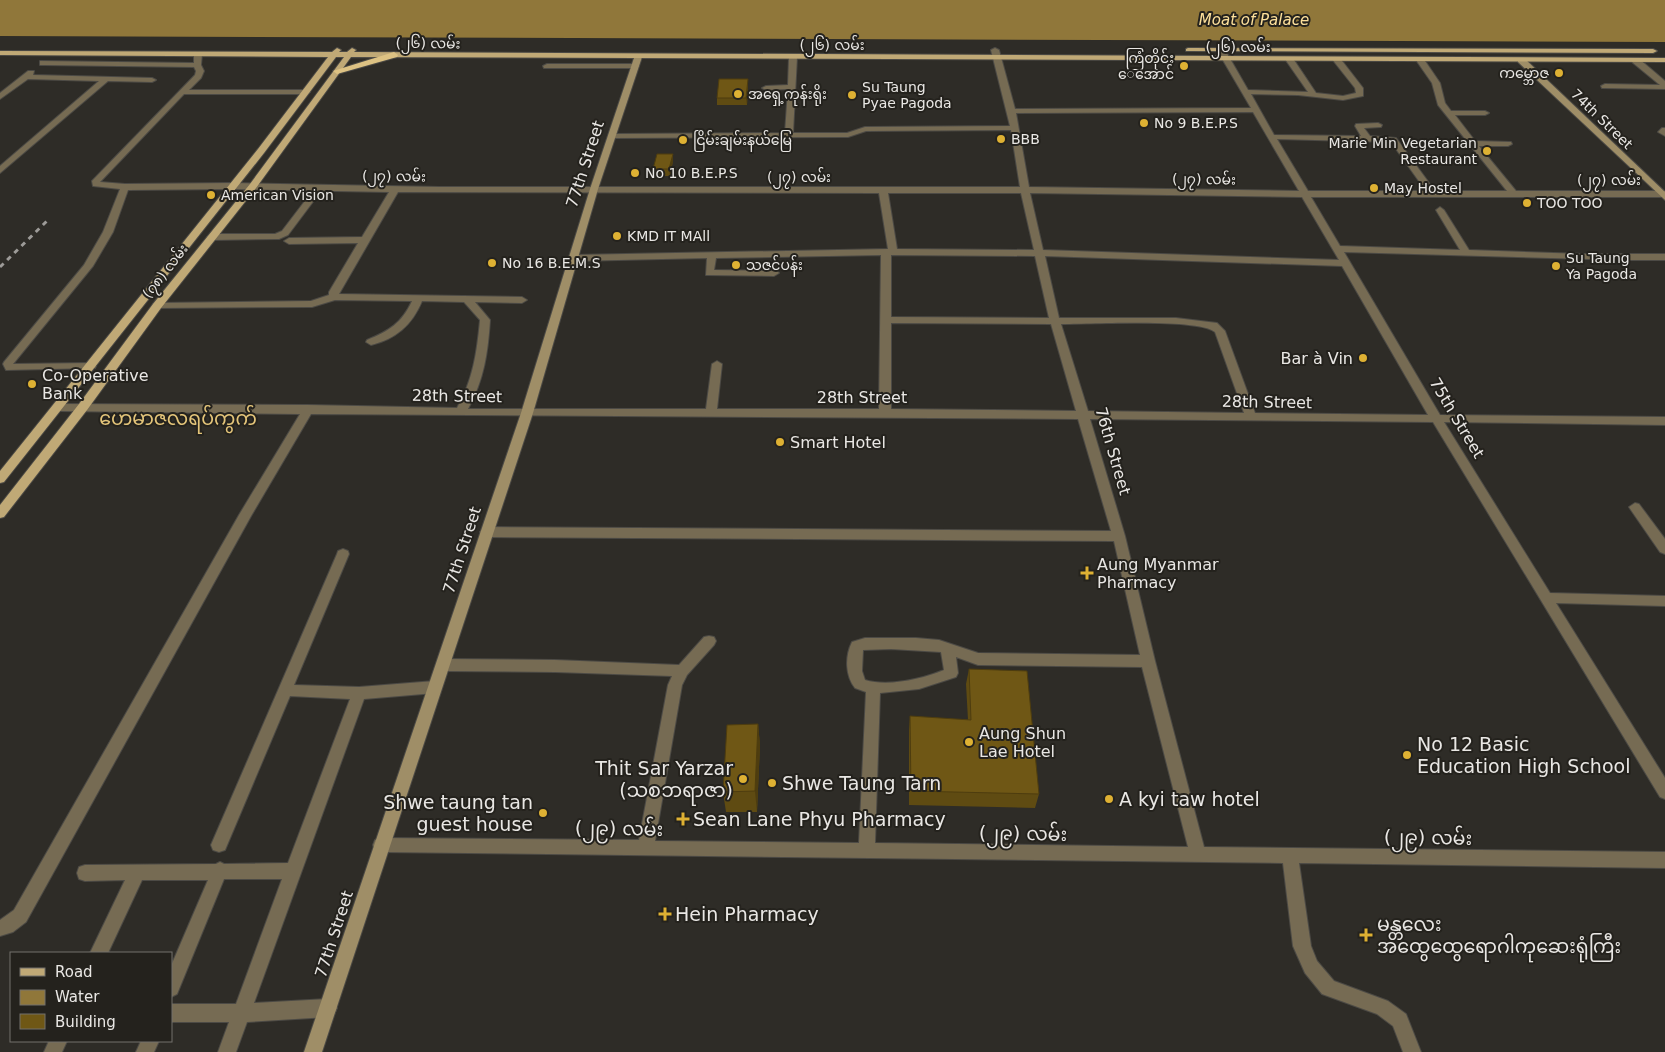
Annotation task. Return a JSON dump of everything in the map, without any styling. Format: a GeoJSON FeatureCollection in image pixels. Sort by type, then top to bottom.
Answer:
{"type":"FeatureCollection","features":[{"type":"Feature","properties":{"kind":"highway"},"geometry":{"type":"LineString","coordinates":[[337,71],[394,55]]}},
{"type":"Feature","properties":{"kind":"main road","name":"(၂၆) လမ်း"},"geometry":{"type":"LineString","coordinates":[[0,45],[337,51],[996,53],[1225,59],[1665,60]]}},
{"type":"Feature","properties":{"kind":"main road","name":"(၂၆) လမ်း"},"geometry":{"type":"LineString","coordinates":[[352,51],[394,55],[638,57],[793,57],[1221,50],[1665,51]]}},
{"type":"Feature","properties":{"kind":"main road","name":"(၂၆) လမ်း"},"geometry":{"type":"LineString","coordinates":[[0,53],[198,54],[337,51]]}},
{"type":"Feature","properties":{"kind":"main road","name":"(၇၈) လမ်း"},"geometry":{"type":"LineString","coordinates":[[0,479],[92,366],[337,51]]}},
{"type":"Feature","properties":{"kind":"main road","name":"(၇၈) လမ်း"},"geometry":{"type":"LineString","coordinates":[[0,514],[83,407],[156,306],[252,186],[352,51]]}},
{"type":"Feature","properties":{"kind":"street","name":"75th Street"},"geometry":{"type":"LineString","coordinates":[[1221,50],[1254,110],[1437,420],[1665,792]]}},
{"type":"Feature","properties":{"kind":"street","name":"76th Street"},"geometry":{"type":"LineString","coordinates":[[996,53],[1012,111],[1025,190],[1041,253],[1055,321],[1119,536],[1148,661],[1198,855]]}},
{"type":"Feature","properties":{"kind":"street"},"geometry":{"type":"LineString","coordinates":[[0,97],[56,54]]}},
{"type":"Feature","properties":{"kind":"street"},"geometry":{"type":"LineString","coordinates":[[43,64],[197,64],[198,54]]}},
{"type":"Feature","properties":{"kind":"street","name":"77th Street"},"geometry":{"type":"LineString","coordinates":[[313,1052],[527,413],[594,189],[638,57]]}},
{"type":"Feature","properties":{"kind":"street"},"geometry":{"type":"LineString","coordinates":[[789,134],[793,57]]}},
{"type":"Feature","properties":{"kind":"street"},"geometry":{"type":"LineString","coordinates":[[1289,59],[1313,94]]}},
{"type":"Feature","properties":{"kind":"street"},"geometry":{"type":"LineString","coordinates":[[1244,92],[1313,94],[1344,98],[1360,94],[1359,88],[1336,59]]}},
{"type":"Feature","properties":{"kind":"street"},"geometry":{"type":"LineString","coordinates":[[1420,60],[1436,83],[1441,103],[1513,193]]}},
{"type":"Feature","properties":{"kind":"street","name":"74th Street"},"geometry":{"type":"LineString","coordinates":[[1521,60],[1664,195]]}},
{"type":"Feature","properties":{"kind":"street"},"geometry":{"type":"LineString","coordinates":[[1606,86],[1665,86],[1661,79],[1635,60]]}},
{"type":"Feature","properties":{"kind":"street","name":"(၂၇) လမ်း"},"geometry":{"type":"LineString","coordinates":[[197,64],[200,74],[96,180],[96,184],[100,186],[252,186],[395,189],[1025,190],[1305,194],[1513,193],[1664,195]]}},
{"type":"Feature","properties":{"kind":"street"},"geometry":{"type":"LineString","coordinates":[[547,66],[635,66]]}},
{"type":"Feature","properties":{"kind":"street"},"geometry":{"type":"LineString","coordinates":[[26,77],[152,80]]}},
{"type":"Feature","properties":{"kind":"street"},"geometry":{"type":"LineString","coordinates":[[0,170],[106,79]]}},
{"type":"Feature","properties":{"kind":"street"},"geometry":{"type":"LineString","coordinates":[[766,88],[791,87]]}},
{"type":"Feature","properties":{"kind":"street"},"geometry":{"type":"LineString","coordinates":[[182,92],[306,92]]}},
{"type":"Feature","properties":{"kind":"street"},"geometry":{"type":"LineString","coordinates":[[1012,111],[1254,110]]}},
{"type":"Feature","properties":{"kind":"street"},"geometry":{"type":"LineString","coordinates":[[1448,113],[1485,113]]}},
{"type":"Feature","properties":{"kind":"street"},"geometry":{"type":"LineString","coordinates":[[1367,138],[1359,126],[1378,125]]}},
{"type":"Feature","properties":{"kind":"street"},"geometry":{"type":"LineString","coordinates":[[612,136],[848,135],[865,129],[1014,128]]}},
{"type":"Feature","properties":{"kind":"street"},"geometry":{"type":"LineString","coordinates":[[1665,130],[1662,132],[1665,134]]}},
{"type":"Feature","properties":{"kind":"street"},"geometry":{"type":"LineString","coordinates":[[1271,136],[1393,140],[1432,194]]}},
{"type":"Feature","properties":{"kind":"street"},"geometry":{"type":"LineString","coordinates":[[1473,143],[1508,144]]}},
{"type":"Feature","properties":{"kind":"street"},"geometry":{"type":"LineString","coordinates":[[92,366],[10,368],[8,364],[88,266],[108,232],[125,186]]}},
{"type":"Feature","properties":{"kind":"street"},"geometry":{"type":"LineString","coordinates":[[334,297],[334,292],[395,189]]}},
{"type":"Feature","properties":{"kind":"street"},"geometry":{"type":"LineString","coordinates":[[883,191],[889,252],[885,320],[885,413]]}},
{"type":"Feature","properties":{"kind":"street"},"geometry":{"type":"LineString","coordinates":[[212,237],[276,236],[285,233],[311,199]]}},
{"type":"Feature","properties":{"kind":"street"},"geometry":{"type":"LineString","coordinates":[[1440,210],[1467,254]]}},
{"type":"Feature","properties":{"kind":"street"},"geometry":{"type":"LineString","coordinates":[[289,241],[365,240]]}},
{"type":"Feature","properties":{"kind":"street"},"geometry":{"type":"LineString","coordinates":[[1337,249],[1406,249],[1572,259],[1665,258]]}},
{"type":"Feature","properties":{"kind":"street"},"geometry":{"type":"LineString","coordinates":[[574,258],[889,252],[1041,253],[1345,262]]}},
{"type":"Feature","properties":{"kind":"street"},"geometry":{"type":"LineString","coordinates":[[712,256],[709,273],[774,273]]}},
{"type":"Feature","properties":{"kind":"street"},"geometry":{"type":"LineString","coordinates":[[156,306],[312,304],[334,297],[418,300],[522,300]]}},
{"type":"Feature","properties":{"kind":"street"},"geometry":{"type":"LineString","coordinates":[[371,342],[394,332],[409,320],[418,300]]}},
{"type":"Feature","properties":{"kind":"street"},"geometry":{"type":"LineString","coordinates":[[461,412],[472,392],[484,357],[485,320],[468,300]]}},
{"type":"Feature","properties":{"kind":"street"},"geometry":{"type":"LineString","coordinates":[[885,320],[1176,321],[1213,325],[1220,331],[1251,418]]}},
{"type":"Feature","properties":{"kind":"street"},"geometry":{"type":"LineString","coordinates":[[711,413],[717,364]]}},
{"type":"Feature","properties":{"kind":"street","name":"28th Street"},"geometry":{"type":"LineString","coordinates":[[58,407],[527,413],[885,413],[1085,417],[1665,421]]}},
{"type":"Feature","properties":{"kind":"street"},"geometry":{"type":"LineString","coordinates":[[0,928],[7,926],[20,916],[245,515],[308,409]]}},
{"type":"Feature","properties":{"kind":"street"},"geometry":{"type":"LineString","coordinates":[[1634,507],[1665,549]]}},
{"type":"Feature","properties":{"kind":"street"},"geometry":{"type":"LineString","coordinates":[[486,532],[1119,536]]}},
{"type":"Feature","properties":{"kind":"street"},"geometry":{"type":"LineString","coordinates":[[220,844],[343,554]]}},
{"type":"Feature","properties":{"kind":"street"},"geometry":{"type":"LineString","coordinates":[[1546,598],[1665,601]]}},
{"type":"Feature","properties":{"kind":"street"},"geometry":{"type":"LineString","coordinates":[[646,848],[670,699],[682,671],[709,641]]}},
{"type":"Feature","properties":{"kind":"street"},"geometry":{"type":"LineString","coordinates":[[948,649],[952,669],[951,673],[946,676],[873,689],[860,684],[856,678],[857,646],[914,643],[948,649],[978,659],[1148,661]]}},
{"type":"Feature","properties":{"kind":"street"},"geometry":{"type":"LineString","coordinates":[[444,665],[555,666],[682,671]]}},
{"type":"Feature","properties":{"kind":"street"},"geometry":{"type":"LineString","coordinates":[[286,690],[322,694],[436,687]]}},
{"type":"Feature","properties":{"kind":"street"},"geometry":{"type":"LineString","coordinates":[[867,851],[873,689]]}},
{"type":"Feature","properties":{"kind":"street"},"geometry":{"type":"LineString","coordinates":[[227,1052],[359,692]]}},
{"type":"Feature","properties":{"kind":"street","name":"(၂၉) လမ်း"},"geometry":{"type":"LineString","coordinates":[[382,845],[1665,860]]}},
{"type":"Feature","properties":{"kind":"street"},"geometry":{"type":"LineString","coordinates":[[1290,856],[1299,930],[1311,967],[1328,988],[1382,1007],[1400,1020],[1412,1052]]}},
{"type":"Feature","properties":{"kind":"street"},"geometry":{"type":"LineString","coordinates":[[85,873],[220,870],[293,871]]}},
{"type":"Feature","properties":{"kind":"street"},"geometry":{"type":"LineString","coordinates":[[172,986],[220,870]]}},
{"type":"Feature","properties":{"kind":"street"},"geometry":{"type":"LineString","coordinates":[[99,952],[137,872]]}},
{"type":"Feature","properties":{"kind":"street"},"geometry":{"type":"LineString","coordinates":[[172,1012],[240,1013],[328,1008]]}},
{"type":"Feature","properties":{"kind":"water","name":"Moat of Palace"},"geometry":{"type":"Polygon","coordinates":[[[0,0],[1665,0],[1665,42],[0,36],[0,0]]]}},
{"type":"Feature","properties":{"kind":"building"},"geometry":{"type":"Polygon","coordinates":[[[719,79],[748,79],[746,98],[717,98],[719,79]]]}},
{"type":"Feature","properties":{"kind":"building"},"geometry":{"type":"Polygon","coordinates":[[[657,154],[673,154],[669,169],[653,169],[657,154]]]}},
{"type":"Feature","properties":{"kind":"building","name":"Aung Shun Lae Hotel"},"geometry":{"type":"Polygon","coordinates":[[[969,669],[1027,671],[1039,794],[911,791],[910,716],[971,720],[969,669]]]}},
{"type":"Feature","properties":{"kind":"building"},"geometry":{"type":"Polygon","coordinates":[[[758,724],[755,791],[723,792],[727,725],[758,724]]]}},
{"type":"Feature","properties":{"kind":"railway"},"geometry":{"type":"LineString","coordinates":[[0,267],[48,220]]}},
{"type":"Feature","properties":{"kind":"place","name":"ကြံတိုင်း‌ ‌ေအောင်"},"geometry":{"type":"Point","coordinates":[1184,66]}},
{"type":"Feature","properties":{"kind":"place","name":"ကမ္ဘောဇ"},"geometry":{"type":"Point","coordinates":[1559,73]}},
{"type":"Feature","properties":{"kind":"place","name":"အရှေ့ကုန်းရိုး"},"geometry":{"type":"Point","coordinates":[738,94]}},
{"type":"Feature","properties":{"kind":"place","name":"Su Taung Pyae Pagoda"},"geometry":{"type":"Point","coordinates":[852,95]}},
{"type":"Feature","properties":{"kind":"place","name":"No 9 B.E.P.S"},"geometry":{"type":"Point","coordinates":[1144,123]}},
{"type":"Feature","properties":{"kind":"place","name":"BBB"},"geometry":{"type":"Point","coordinates":[1001,139]}},
{"type":"Feature","properties":{"kind":"place","name":"ငြိမ်းချမ်း‌နယ်မြေ"},"geometry":{"type":"Point","coordinates":[683,140]}},
{"type":"Feature","properties":{"kind":"place","name":"Marie Min Vegetarian Restaurant"},"geometry":{"type":"Point","coordinates":[1487,151]}},
{"type":"Feature","properties":{"kind":"place","name":"No 10 B.E.P.S"},"geometry":{"type":"Point","coordinates":[635,173]}},
{"type":"Feature","properties":{"kind":"place","name":"May Hostel"},"geometry":{"type":"Point","coordinates":[1374,188]}},
{"type":"Feature","properties":{"kind":"place","name":"American Vision"},"geometry":{"type":"Point","coordinates":[211,195]}},
{"type":"Feature","properties":{"kind":"place","name":"TOO TOO"},"geometry":{"type":"Point","coordinates":[1527,203]}},
{"type":"Feature","properties":{"kind":"place","name":"KMD IT MAll"},"geometry":{"type":"Point","coordinates":[617,236]}},
{"type":"Feature","properties":{"kind":"place","name":"No 16 B.E.M.S"},"geometry":{"type":"Point","coordinates":[492,263]}},
{"type":"Feature","properties":{"kind":"place","name":"သဇင်ပန်း"},"geometry":{"type":"Point","coordinates":[736,265]}},
{"type":"Feature","properties":{"kind":"place","name":"Su Taung Ya Pagoda"},"geometry":{"type":"Point","coordinates":[1556,266]}},
{"type":"Feature","properties":{"kind":"place","name":"Bar à Vin"},"geometry":{"type":"Point","coordinates":[1363,358]}},
{"type":"Feature","properties":{"kind":"place","name":"Co-Operative Bank"},"geometry":{"type":"Point","coordinates":[32,384]}},
{"type":"Feature","properties":{"kind":"place","name":"Smart Hotel"},"geometry":{"type":"Point","coordinates":[780,442]}},
{"type":"Feature","properties":{"kind":"place","name":"Aung Myanmar Pharmacy"},"geometry":{"type":"Point","coordinates":[1087,573]}},
{"type":"Feature","properties":{"kind":"place","name":"Aung Shun Lae Hotel"},"geometry":{"type":"Point","coordinates":[969,742]}},
{"type":"Feature","properties":{"kind":"place","name":"No 12 Basic Education High School"},"geometry":{"type":"Point","coordinates":[1407,755]}},
{"type":"Feature","properties":{"kind":"place","name":"Thit Sar Yarzar (သစၥာရာဇာ)"},"geometry":{"type":"Point","coordinates":[743,779]}},
{"type":"Feature","properties":{"kind":"place","name":"Shwe Taung Tarn"},"geometry":{"type":"Point","coordinates":[772,783]}},
{"type":"Feature","properties":{"kind":"place","name":"A kyi taw hotel"},"geometry":{"type":"Point","coordinates":[1109,799]}},
{"type":"Feature","properties":{"kind":"place","name":"Shwe taung tan guest house"},"geometry":{"type":"Point","coordinates":[543,813]}},
{"type":"Feature","properties":{"kind":"place","name":"Sean Lane Phyu Pharmacy"},"geometry":{"type":"Point","coordinates":[683,819]}},
{"type":"Feature","properties":{"kind":"place","name":"Hein Pharmacy"},"geometry":{"type":"Point","coordinates":[665,914]}},
{"type":"Feature","properties":{"kind":"place","name":"မန္တလေး အထွေထွေရောဂါကုဆေးရုံကြီး"},"geometry":{"type":"Point","coordinates":[1366,935]}},
{"type":"Feature","properties":{"kind":"district","name":"ဟေမာဇလရပ်ကွက်"},"geometry":{"type":"Point","coordinates":[178,418]}}]}
